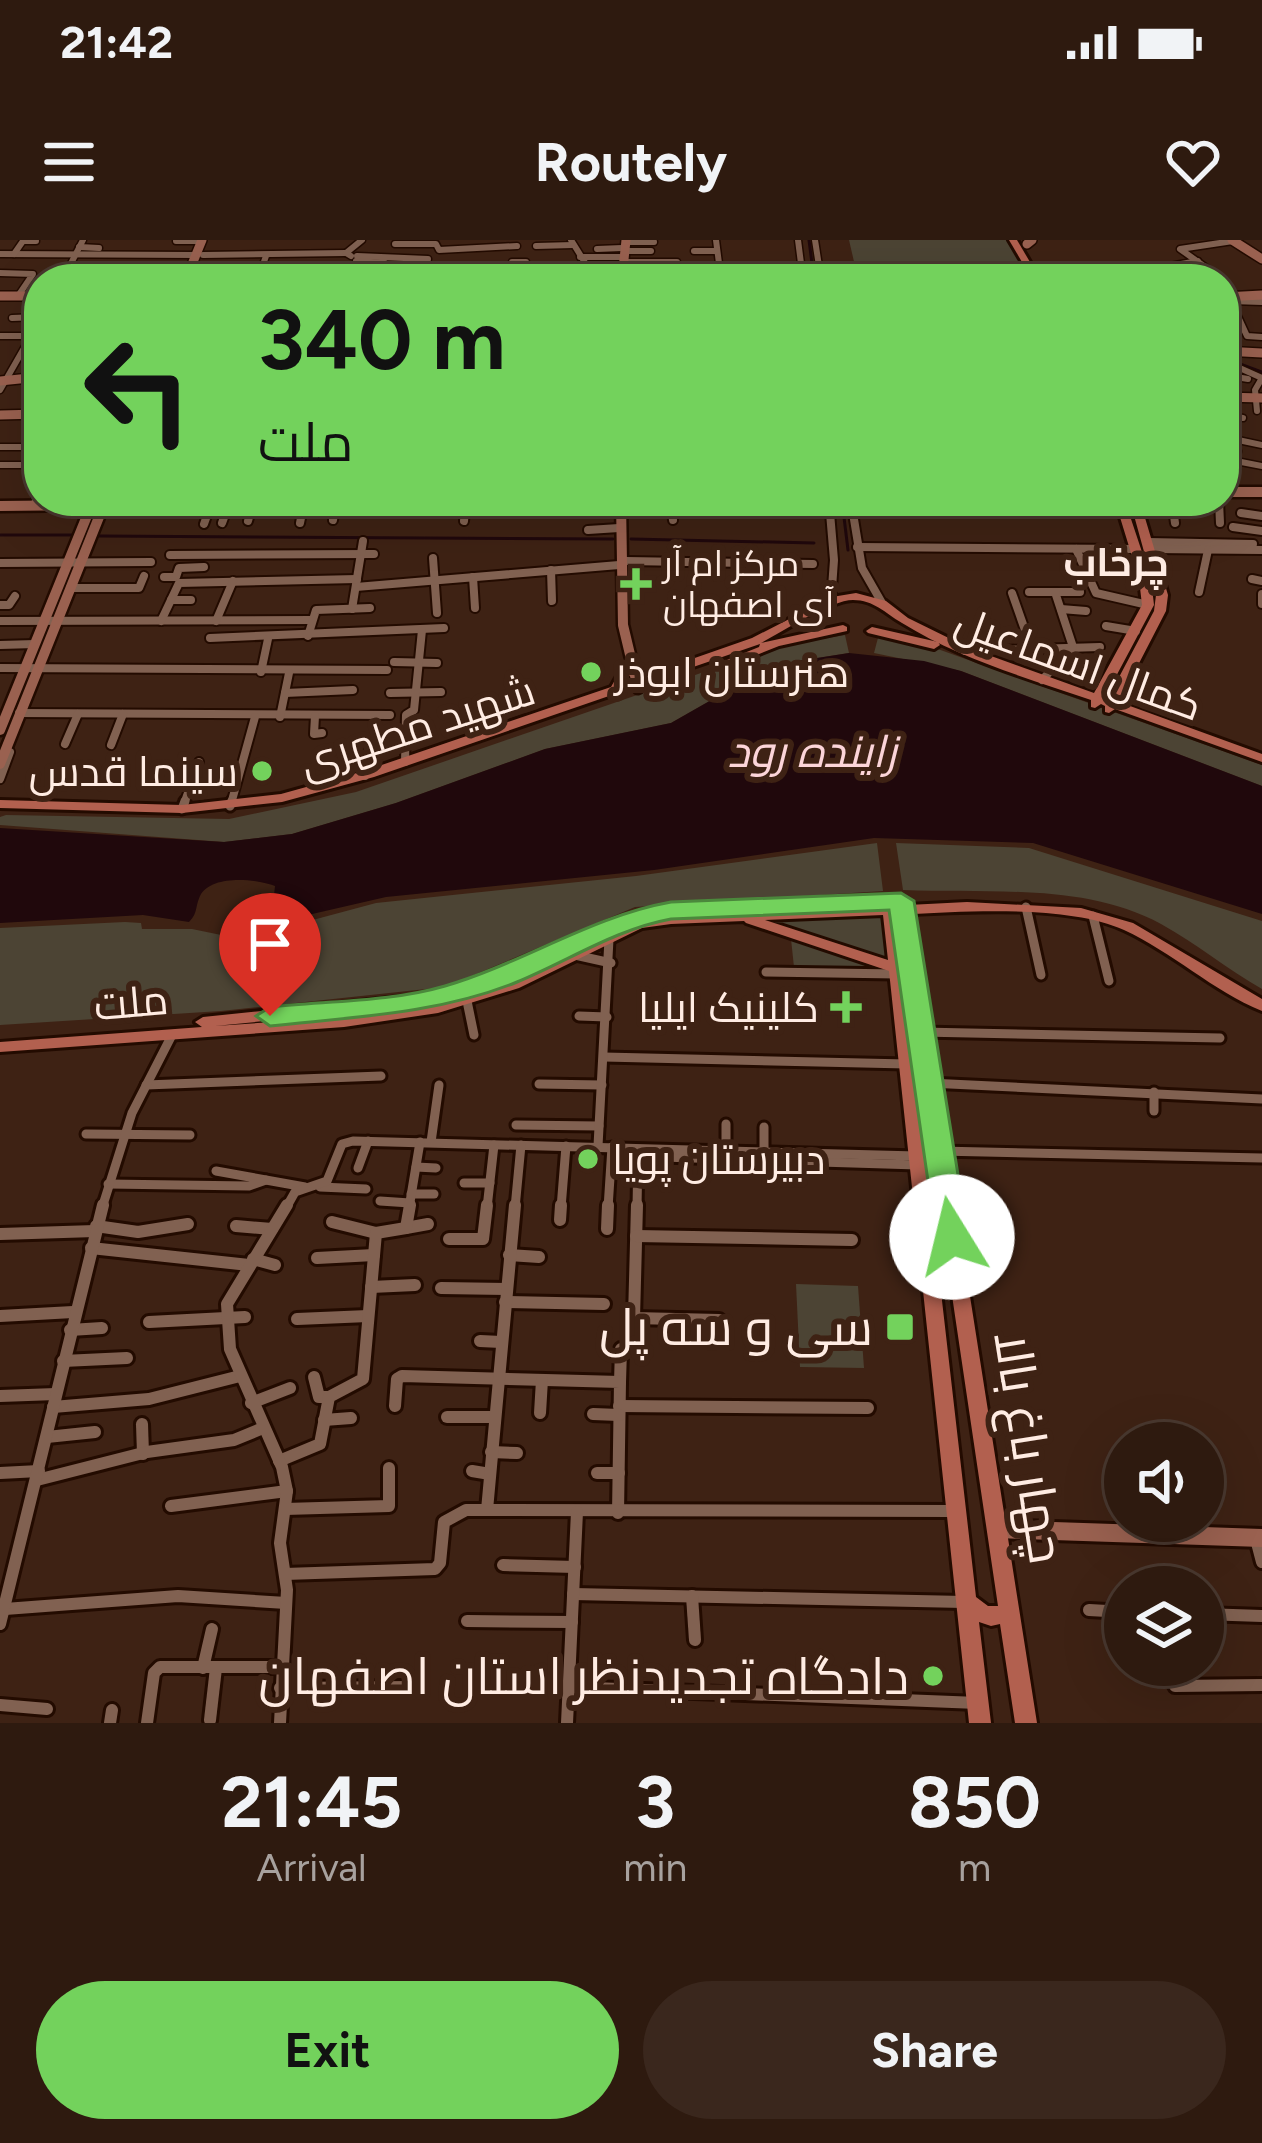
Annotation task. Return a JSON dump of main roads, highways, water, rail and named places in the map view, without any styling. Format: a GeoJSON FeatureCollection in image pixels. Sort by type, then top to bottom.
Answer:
{"type":"FeatureCollection","features":[{"type":"Feature","properties":{"kind":"main road"},"geometry":{"type":"LineString","coordinates":[[1233,240],[1262,259]]}},
{"type":"Feature","properties":{"kind":"main road"},"geometry":{"type":"LineString","coordinates":[[0,730],[35,668],[35,644],[72,588],[94,516]]}},
{"type":"Feature","properties":{"kind":"main road"},"geometry":{"type":"LineString","coordinates":[[620,516],[632,666],[640,684]]}},
{"type":"Feature","properties":{"kind":"main road"},"geometry":{"type":"LineString","coordinates":[[622,516],[623,563]]}},
{"type":"Feature","properties":{"kind":"main road"},"geometry":{"type":"LineString","coordinates":[[1125,516],[1145,579],[1148,605],[1115,682],[1126,712]]}},
{"type":"Feature","properties":{"kind":"main road"},"geometry":{"type":"LineString","coordinates":[[1103,704],[1160,611],[1162,595],[1140,516]]}},
{"type":"Feature","properties":{"kind":"main road"},"geometry":{"type":"LineString","coordinates":[[0,764],[78,563]]}},
{"type":"Feature","properties":{"kind":"main road"},"geometry":{"type":"LineString","coordinates":[[843,629],[825,619],[828,605],[856,596],[887,607],[889,623],[872,631]]}},
{"type":"Feature","properties":{"kind":"main road","name":"شهید مطهری"},"geometry":{"type":"LineString","coordinates":[[0,807],[184,814],[264,808],[336,790],[572,710],[756,641],[828,605]]}},
{"type":"Feature","properties":{"kind":"main road","name":"کمال اسماعیل"},"geometry":{"type":"LineString","coordinates":[[887,607],[965,651],[1103,704]]}},
{"type":"Feature","properties":{"kind":"main road","name":"کمال اسماعیل"},"geometry":{"type":"LineString","coordinates":[[843,629],[934,645],[1259,756]]}},
{"type":"Feature","properties":{"kind":"main road","name":"شهید مطهری"},"geometry":{"type":"LineString","coordinates":[[0,807],[230,806],[365,776],[616,689],[843,629]]}},
{"type":"Feature","properties":{"kind":"main road"},"geometry":{"type":"LineString","coordinates":[[572,710],[624,697],[782,642]]}},
{"type":"Feature","properties":{"kind":"main road"},"geometry":{"type":"LineString","coordinates":[[632,666],[676,669]]}},
{"type":"Feature","properties":{"kind":"main road"},"geometry":{"type":"LineString","coordinates":[[616,689],[632,666]]}},
{"type":"Feature","properties":{"kind":"main road"},"geometry":{"type":"LineString","coordinates":[[1071,690],[1115,682]]}},
{"type":"Feature","properties":{"kind":"main road"},"geometry":{"type":"LineString","coordinates":[[897,908],[1023,898],[1077,905],[1133,921],[1262,997]]}},
{"type":"Feature","properties":{"kind":"main road"},"geometry":{"type":"LineString","coordinates":[[897,908],[1026,907],[1093,916],[1128,926],[1262,1006]]}},
{"type":"Feature","properties":{"kind":"main road","name":"ملت"},"geometry":{"type":"LineString","coordinates":[[0,1047],[344,1022],[467,1001],[639,924],[897,908]]}},
{"type":"Feature","properties":{"kind":"main road","name":"ملت"},"geometry":{"type":"LineString","coordinates":[[0,1037],[441,998],[506,976],[635,917],[671,910],[897,908]]}},
{"type":"Feature","properties":{"kind":"main road","name":"چهار باغ بالا"},"geometry":{"type":"LineString","coordinates":[[897,908],[897,971],[907,1064],[927,1130],[986,1456],[1026,1723]]}},
{"type":"Feature","properties":{"kind":"main road","name":"چهار باغ بالا"},"geometry":{"type":"LineString","coordinates":[[897,908],[929,1083],[927,1130],[918,1161],[979,1713]]}},
{"type":"Feature","properties":{"kind":"main road"},"geometry":{"type":"LineString","coordinates":[[742,916],[897,971]]}},
{"type":"Feature","properties":{"kind":"main road"},"geometry":{"type":"LineString","coordinates":[[951,1458],[967,1447],[986,1456]]}},
{"type":"Feature","properties":{"kind":"main road"},"geometry":{"type":"LineString","coordinates":[[996,1528],[1259,1538]]}},
{"type":"Feature","properties":{"kind":"main road"},"geometry":{"type":"LineString","coordinates":[[967,1602],[981,1615],[998,1618],[1009,1611]]}},
{"type":"Feature","properties":{"kind":"water","name":"زاینده رود"},"geometry":{"type":"Polygon","coordinates":[[[849,653],[924,661],[961,671],[1262,786],[1262,914],[1033,843],[874,838],[654,870],[386,897],[260,926],[255,923],[272,914],[275,886],[235,880],[206,889],[189,922],[143,915],[0,923],[0,828],[224,842],[292,834],[396,803],[545,749],[671,723],[773,665],[849,653]]]}},
{"type":"Feature","properties":{"kind":"waterway"},"geometry":{"type":"LineString","coordinates":[[809,240],[812,264]]}},
{"type":"Feature","properties":{"kind":"waterway"},"geometry":{"type":"LineString","coordinates":[[1239,364],[1262,372]]}},
{"type":"Feature","properties":{"kind":"waterway"},"geometry":{"type":"LineString","coordinates":[[844,516],[848,550]]}},
{"type":"Feature","properties":{"kind":"waterway"},"geometry":{"type":"LineString","coordinates":[[0,535],[75,535]]}},
{"type":"Feature","properties":{"kind":"waterway"},"geometry":{"type":"LineString","coordinates":[[99,536],[613,539]]}},
{"type":"Feature","properties":{"kind":"waterway"},"geometry":{"type":"LineString","coordinates":[[631,539],[814,543]]}},
{"type":"Feature","properties":{"kind":"place","name":"مرکز ام آر آی اصفهان"},"geometry":{"type":"Point","coordinates":[636,584]}},
{"type":"Feature","properties":{"kind":"place","name":"هنرستان ابوذر"},"geometry":{"type":"Point","coordinates":[591,672]}},
{"type":"Feature","properties":{"kind":"place","name":"سینما قدس"},"geometry":{"type":"Point","coordinates":[262,771]}},
{"type":"Feature","properties":{"kind":"place","name":"کلینیک ایلیا"},"geometry":{"type":"Point","coordinates":[846,1007]}},
{"type":"Feature","properties":{"kind":"place","name":"دبیرستان پویا"},"geometry":{"type":"Point","coordinates":[588,1159]}},
{"type":"Feature","properties":{"kind":"place","name":"سی و سه پل"},"geometry":{"type":"Point","coordinates":[900,1327]}},
{"type":"Feature","properties":{"kind":"place","name":"دادگاه تجدیدنظر استان اصفهان"},"geometry":{"type":"Point","coordinates":[933,1676]}},
{"type":"Feature","properties":{"kind":"district","name":"چرخاب"},"geometry":{"type":"Point","coordinates":[1116,562]}}]}
